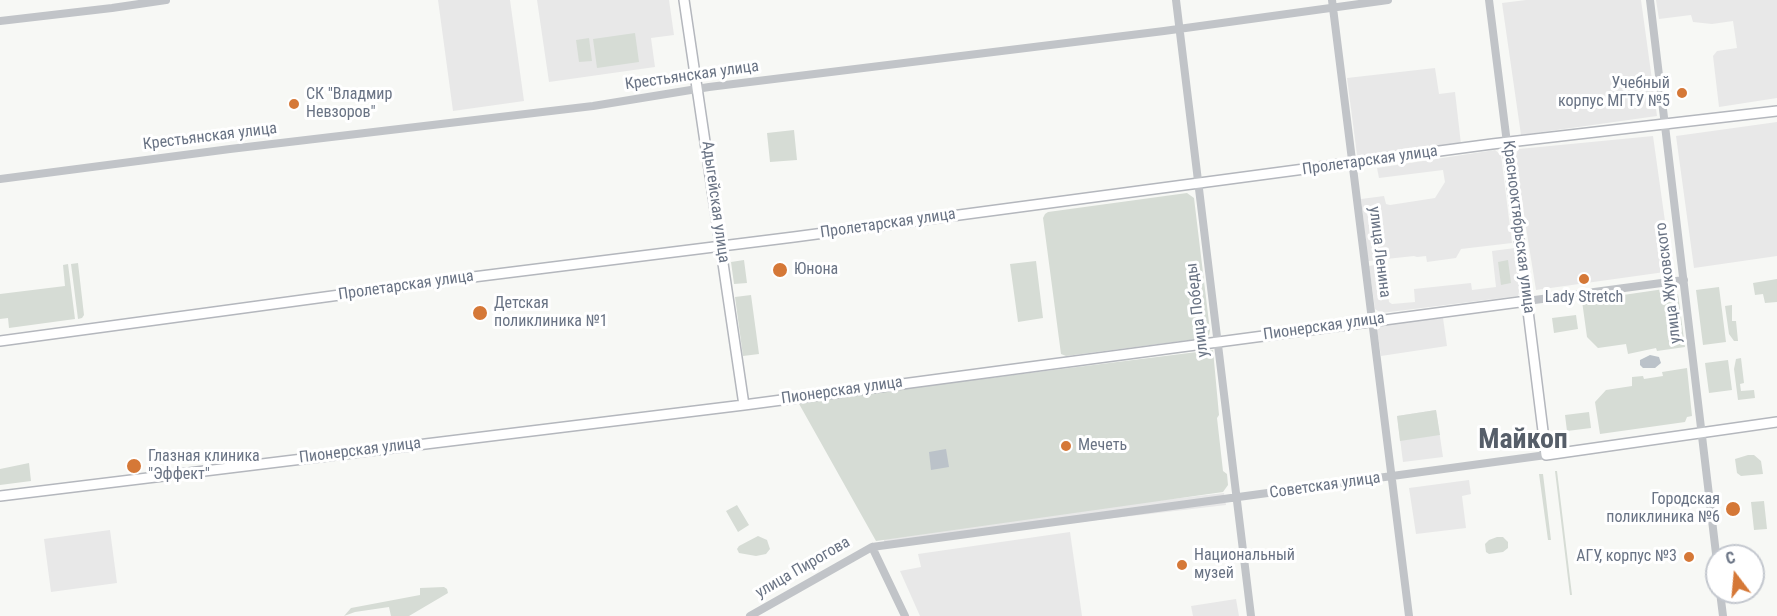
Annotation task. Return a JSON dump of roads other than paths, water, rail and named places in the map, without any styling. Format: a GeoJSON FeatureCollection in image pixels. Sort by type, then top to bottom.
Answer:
{"type":"FeatureCollection","features":[{"type":"Feature","properties":{"kind":"main road","name":"Адыгейская улица"},"geometry":{"type":"LineString","coordinates":[[684,0],[744,405]]}},
{"type":"Feature","properties":{"kind":"main road","name":"Пролетарская улица"},"geometry":{"type":"LineString","coordinates":[[0,341],[465,278],[1507,143],[1777,111]]}},
{"type":"Feature","properties":{"kind":"main road","name":"Краснооктябрьская улица"},"geometry":{"type":"LineString","coordinates":[[1507,143],[1546,455]]}},
{"type":"Feature","properties":{"kind":"main road","name":"Пионерская улица"},"geometry":{"type":"LineString","coordinates":[[0,496],[744,405],[1527,301]]}},
{"type":"Feature","properties":{"kind":"main road","name":"Советская улица"},"geometry":{"type":"LineString","coordinates":[[1546,455],[1777,422]]}},
{"type":"Feature","properties":{"kind":"street"},"geometry":{"type":"LineString","coordinates":[[0,21],[166,0]]}},
{"type":"Feature","properties":{"kind":"street","name":"улица Победы"},"geometry":{"type":"LineString","coordinates":[[1176,0],[1251,616]]}},
{"type":"Feature","properties":{"kind":"street","name":"Крестьянская улица"},"geometry":{"type":"LineString","coordinates":[[0,179],[593,106],[698,88],[1179,28],[1332,4],[1388,0]]}},
{"type":"Feature","properties":{"kind":"street","name":"Краснооктябрьская улица"},"geometry":{"type":"LineString","coordinates":[[1489,0],[1507,143]]}},
{"type":"Feature","properties":{"kind":"street","name":"улица Жуковского"},"geometry":{"type":"LineString","coordinates":[[1650,0],[1715,544]]}},
{"type":"Feature","properties":{"kind":"street","name":"улица Ленина"},"geometry":{"type":"LineString","coordinates":[[1332,4],[1409,616]]}},
{"type":"Feature","properties":{"kind":"street","name":"Пионерская улица"},"geometry":{"type":"LineString","coordinates":[[1527,301],[1684,280]]}},
{"type":"Feature","properties":{"kind":"street","name":"Советская улица"},"geometry":{"type":"LineString","coordinates":[[872,547],[1546,455]]}},
{"type":"Feature","properties":{"kind":"street"},"geometry":{"type":"LineString","coordinates":[[872,547],[905,616]]}},
{"type":"Feature","properties":{"kind":"street","name":"улица Пирогова"},"geometry":{"type":"LineString","coordinates":[[750,616],[872,547]]}},
{"type":"Feature","properties":{"kind":"place","name":"Учебный корпус МГТУ №5"},"geometry":{"type":"Point","coordinates":[1682,93]}},
{"type":"Feature","properties":{"kind":"place","name":"СК \"Владмир Невзоров\""},"geometry":{"type":"Point","coordinates":[294,104]}},
{"type":"Feature","properties":{"kind":"place","name":"Юнона"},"geometry":{"type":"Point","coordinates":[780,270]}},
{"type":"Feature","properties":{"kind":"place","name":"Lady Stretch"},"geometry":{"type":"Point","coordinates":[1584,279]}},
{"type":"Feature","properties":{"kind":"place","name":"Детская поликлиника №1"},"geometry":{"type":"Point","coordinates":[480,313]}},
{"type":"Feature","properties":{"kind":"place","name":"Мечеть"},"geometry":{"type":"Point","coordinates":[1066,446]}},
{"type":"Feature","properties":{"kind":"place","name":"Глазная клиника \"Эффект\""},"geometry":{"type":"Point","coordinates":[134,466]}},
{"type":"Feature","properties":{"kind":"place","name":"Городская поликлиника №6"},"geometry":{"type":"Point","coordinates":[1733,509]}},
{"type":"Feature","properties":{"kind":"place","name":"АГУ, корпус №3"},"geometry":{"type":"Point","coordinates":[1689,557]}},
{"type":"Feature","properties":{"kind":"place","name":"Национальный музей"},"geometry":{"type":"Point","coordinates":[1182,565]}},
{"type":"Feature","properties":{"kind":"district","name":"Майкоп"},"geometry":{"type":"Point","coordinates":[1523,441]}}]}
